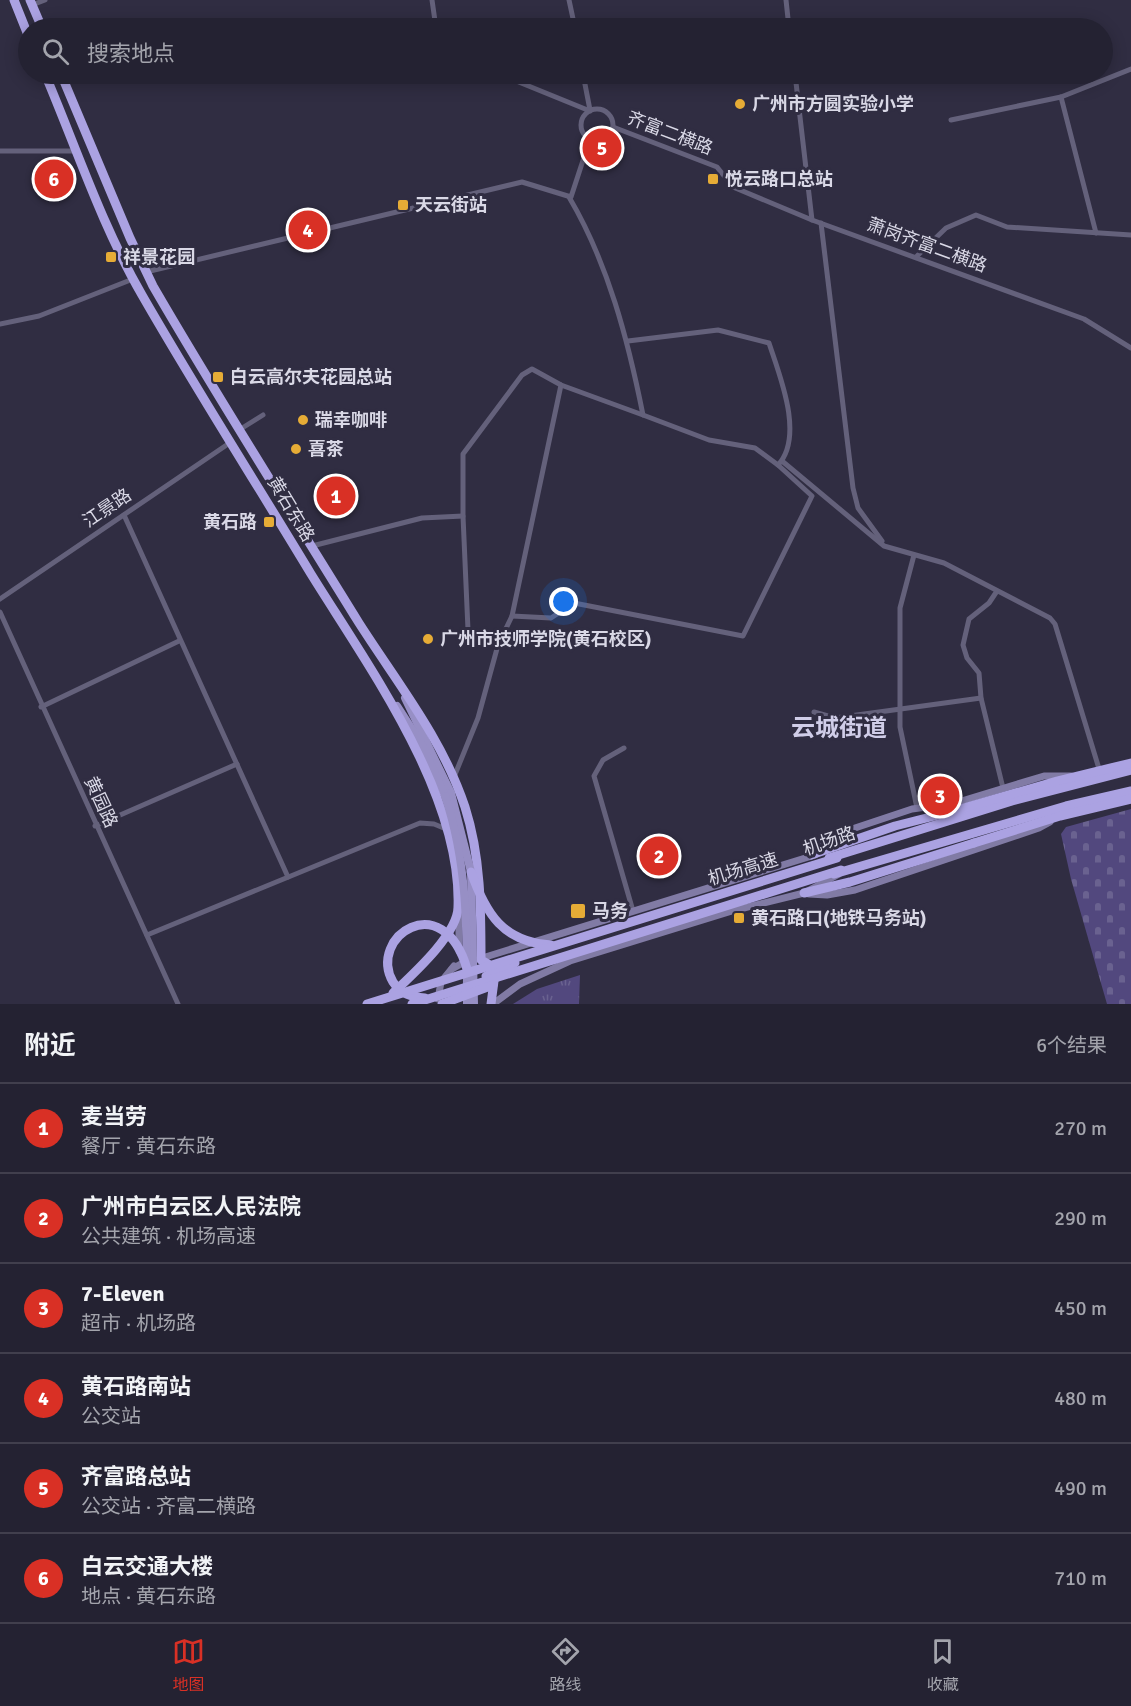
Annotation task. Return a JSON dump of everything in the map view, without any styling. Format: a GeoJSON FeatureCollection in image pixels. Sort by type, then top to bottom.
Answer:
{"type":"FeatureCollection","features":[{"type":"Feature","properties":{"kind":"highway"},"geometry":{"type":"LineString","coordinates":[[14,0],[21,18]]}},
{"type":"Feature","properties":{"kind":"highway"},"geometry":{"type":"LineString","coordinates":[[31,3],[38,18]]}},
{"type":"Feature","properties":{"kind":"highway","name":"黄石东路"},"geometry":{"type":"LineString","coordinates":[[49,84],[133,279],[383,688]]}},
{"type":"Feature","properties":{"kind":"highway","name":"黄石东路"},"geometry":{"type":"LineString","coordinates":[[67,84],[146,272],[239,430],[396,681]]}},
{"type":"Feature","properties":{"kind":"highway"},"geometry":{"type":"LineString","coordinates":[[396,681],[430,728],[454,777],[476,852],[481,960],[488,964],[493,976],[492,1004]]}},
{"type":"Feature","properties":{"kind":"highway"},"geometry":{"type":"LineString","coordinates":[[367,1004],[389,1000],[447,936],[459,909],[446,829],[427,772],[383,688]]}},
{"type":"Feature","properties":{"kind":"highway"},"geometry":{"type":"LineString","coordinates":[[811,855],[895,826],[1057,781],[1131,764]]}},
{"type":"Feature","properties":{"kind":"highway","name":"机场路"},"geometry":{"type":"LineString","coordinates":[[440,1004],[845,853],[1085,781],[1131,770]]}},
{"type":"Feature","properties":{"kind":"highway","name":"机场高速"},"geometry":{"type":"LineString","coordinates":[[367,1004],[984,812],[1131,775]]}},
{"type":"Feature","properties":{"kind":"highway","name":"机场路"},"geometry":{"type":"LineString","coordinates":[[405,1004],[562,945],[689,910],[846,871],[1131,789]]}},
{"type":"Feature","properties":{"kind":"highway","name":"机场高速"},"geometry":{"type":"LineString","coordinates":[[412,1004],[980,827],[1131,789]]}},
{"type":"Feature","properties":{"kind":"highway"},"geometry":{"type":"LineString","coordinates":[[804,893],[850,882],[1060,816],[1131,799]]}},
{"type":"Feature","properties":{"kind":"highway"},"geometry":{"type":"LineString","coordinates":[[471,872],[488,912],[502,927],[529,942],[562,945]]}},
{"type":"Feature","properties":{"kind":"highway"},"geometry":{"type":"LineString","coordinates":[[459,909],[468,913],[476,910],[480,904]]}},
{"type":"Feature","properties":{"kind":"highway"},"geometry":{"type":"LineString","coordinates":[[426,998],[414,998],[401,991],[390,976],[389,952],[402,933],[429,925],[448,932],[460,949],[470,970]]}},
{"type":"Feature","properties":{"kind":"highway"},"geometry":{"type":"LineString","coordinates":[[460,938],[471,945],[481,939]]}},
{"type":"Feature","properties":{"kind":"main road","name":"黄石东路"},"geometry":{"type":"LineString","coordinates":[[396,681],[441,767],[464,875],[470,970]]}},
{"type":"Feature","properties":{"kind":"main road","name":"黄石东路"},"geometry":{"type":"LineString","coordinates":[[383,688],[412,728],[448,795],[471,872],[470,970]]}},
{"type":"Feature","properties":{"kind":"main road"},"geometry":{"type":"LineString","coordinates":[[781,876],[843,832],[917,808],[955,803],[1054,774],[1069,775],[1085,781]]}},
{"type":"Feature","properties":{"kind":"main road"},"geometry":{"type":"LineString","coordinates":[[804,893],[842,894],[903,875],[1039,828],[1066,806]]}},
{"type":"Feature","properties":{"kind":"main road"},"geometry":{"type":"LineString","coordinates":[[452,969],[464,961],[481,960],[811,855],[845,853]]}},
{"type":"Feature","properties":{"kind":"main road"},"geometry":{"type":"LineString","coordinates":[[492,1004],[531,978],[582,957],[732,911],[804,893],[846,871]]}},
{"type":"Feature","properties":{"kind":"main road"},"geometry":{"type":"LineString","coordinates":[[389,1000],[441,982],[452,969],[459,956],[459,909]]}},
{"type":"Feature","properties":{"kind":"main road"},"geometry":{"type":"LineString","coordinates":[[571,930],[574,950],[582,957]]}},
{"type":"Feature","properties":{"kind":"main road"},"geometry":{"type":"LineString","coordinates":[[467,1004],[470,970]]}},
{"type":"Feature","properties":{"kind":"main road"},"geometry":{"type":"LineString","coordinates":[[470,970],[474,1004]]}},
{"type":"Feature","properties":{"kind":"main road"},"geometry":{"type":"LineString","coordinates":[[440,1004],[441,982]]}},
{"type":"Feature","properties":{"kind":"street"},"geometry":{"type":"LineString","coordinates":[[31,3],[45,0]]}},
{"type":"Feature","properties":{"kind":"street"},"geometry":{"type":"LineString","coordinates":[[432,0],[435,18]]}},
{"type":"Feature","properties":{"kind":"street"},"geometry":{"type":"LineString","coordinates":[[569,0],[572,18]]}},
{"type":"Feature","properties":{"kind":"street"},"geometry":{"type":"LineString","coordinates":[[786,0],[788,18]]}},
{"type":"Feature","properties":{"kind":"street"},"geometry":{"type":"LineString","coordinates":[[1113,76],[1131,69]]}},
{"type":"Feature","properties":{"kind":"street"},"geometry":{"type":"LineString","coordinates":[[524,84],[590,111],[605,111],[611,118],[613,127],[604,139],[590,139]]}},
{"type":"Feature","properties":{"kind":"street"},"geometry":{"type":"LineString","coordinates":[[585,84],[590,111]]}},
{"type":"Feature","properties":{"kind":"street"},"geometry":{"type":"LineString","coordinates":[[796,84],[812,220]]}},
{"type":"Feature","properties":{"kind":"street"},"geometry":{"type":"LineString","coordinates":[[951,120],[1061,97],[1094,84]]}},
{"type":"Feature","properties":{"kind":"street"},"geometry":{"type":"LineString","coordinates":[[1061,97],[1096,233]]}},
{"type":"Feature","properties":{"kind":"street"},"geometry":{"type":"LineString","coordinates":[[590,111],[583,118],[581,127],[590,139]]}},
{"type":"Feature","properties":{"kind":"street","name":"齐富二横路"},"geometry":{"type":"LineString","coordinates":[[613,127],[717,167]]}},
{"type":"Feature","properties":{"kind":"street"},"geometry":{"type":"LineString","coordinates":[[569,197],[590,139]]}},
{"type":"Feature","properties":{"kind":"street"},"geometry":{"type":"LineString","coordinates":[[0,151],[78,151]]}},
{"type":"Feature","properties":{"kind":"street","name":"萧岗齐富二横路"},"geometry":{"type":"LineString","coordinates":[[717,167],[733,187],[812,220],[917,256],[1084,319],[1131,348]]}},
{"type":"Feature","properties":{"kind":"street"},"geometry":{"type":"LineString","coordinates":[[146,272],[522,182],[569,197],[586,227],[628,341],[643,415]]}},
{"type":"Feature","properties":{"kind":"street"},"geometry":{"type":"LineString","coordinates":[[917,256],[946,228],[976,215],[1007,227],[1131,235]]}},
{"type":"Feature","properties":{"kind":"street"},"geometry":{"type":"LineString","coordinates":[[820,223],[853,488],[858,508],[884,546]]}},
{"type":"Feature","properties":{"kind":"street"},"geometry":{"type":"LineString","coordinates":[[0,324],[39,316],[133,279]]}},
{"type":"Feature","properties":{"kind":"street"},"geometry":{"type":"LineString","coordinates":[[628,341],[718,330],[769,343],[788,403],[790,433],[780,463]]}},
{"type":"Feature","properties":{"kind":"street"},"geometry":{"type":"LineString","coordinates":[[498,645],[468,630],[463,454],[522,375],[532,369],[561,385],[709,440],[755,448],[780,463],[884,546],[944,563],[1050,618],[1055,624],[1102,777]]}},
{"type":"Feature","properties":{"kind":"street"},"geometry":{"type":"LineString","coordinates":[[454,777],[478,718],[498,645],[512,616],[561,385]]}},
{"type":"Feature","properties":{"kind":"street"},"geometry":{"type":"LineString","coordinates":[[239,430],[263,415]]}},
{"type":"Feature","properties":{"kind":"street","name":"江景路"},"geometry":{"type":"LineString","coordinates":[[0,599],[231,442]]}},
{"type":"Feature","properties":{"kind":"street"},"geometry":{"type":"LineString","coordinates":[[512,616],[551,618],[574,603],[743,636],[812,496],[780,463]]}},
{"type":"Feature","properties":{"kind":"street"},"geometry":{"type":"LineString","coordinates":[[124,515],[179,641],[288,877]]}},
{"type":"Feature","properties":{"kind":"street"},"geometry":{"type":"LineString","coordinates":[[312,546],[422,518],[463,516]]}},
{"type":"Feature","properties":{"kind":"street"},"geometry":{"type":"LineString","coordinates":[[914,555],[900,608],[900,727],[917,808]]}},
{"type":"Feature","properties":{"kind":"street"},"geometry":{"type":"LineString","coordinates":[[998,591],[989,603],[969,619],[963,645],[967,658],[979,673],[981,698],[1003,788]]}},
{"type":"Feature","properties":{"kind":"street","name":"黄园路"},"geometry":{"type":"LineString","coordinates":[[0,612],[95,826],[178,1004]]}},
{"type":"Feature","properties":{"kind":"street"},"geometry":{"type":"LineString","coordinates":[[41,706],[179,641]]}},
{"type":"Feature","properties":{"kind":"street"},"geometry":{"type":"LineString","coordinates":[[814,712],[835,718],[981,698]]}},
{"type":"Feature","properties":{"kind":"street"},"geometry":{"type":"LineString","coordinates":[[624,748],[603,760],[594,776],[633,911]]}},
{"type":"Feature","properties":{"kind":"street"},"geometry":{"type":"LineString","coordinates":[[95,826],[237,764]]}},
{"type":"Feature","properties":{"kind":"street"},"geometry":{"type":"LineString","coordinates":[[147,935],[420,823],[434,824],[446,829]]}},
{"type":"Feature","properties":{"kind":"green space"},"geometry":{"type":"Polygon","coordinates":[[[1131,809],[1131,1004],[1107,1004],[1071,879],[1061,834],[1066,827],[1131,809]]]}},
{"type":"Feature","properties":{"kind":"green space"},"geometry":{"type":"Polygon","coordinates":[[[580,975],[579,1004],[513,1004],[537,989],[580,975]]]}},
{"type":"Feature","properties":{"kind":"place","name":"广州市方圆实验小学"},"geometry":{"type":"Point","coordinates":[740,104]}},
{"type":"Feature","properties":{"kind":"place","name":"齐富路总站"},"geometry":{"type":"Point","coordinates":[602,148]}},
{"type":"Feature","properties":{"kind":"place","name":"白云交通大楼"},"geometry":{"type":"Point","coordinates":[54,179]}},
{"type":"Feature","properties":{"kind":"place","name":"悦云路口总站"},"geometry":{"type":"Point","coordinates":[713,179]}},
{"type":"Feature","properties":{"kind":"place","name":"天云街站"},"geometry":{"type":"Point","coordinates":[403,205]}},
{"type":"Feature","properties":{"kind":"place","name":"黄石路南站"},"geometry":{"type":"Point","coordinates":[308,230]}},
{"type":"Feature","properties":{"kind":"place","name":"祥景花园"},"geometry":{"type":"Point","coordinates":[111,257]}},
{"type":"Feature","properties":{"kind":"place","name":"白云高尔夫花园总站"},"geometry":{"type":"Point","coordinates":[218,377]}},
{"type":"Feature","properties":{"kind":"place","name":"瑞幸咖啡"},"geometry":{"type":"Point","coordinates":[303,420]}},
{"type":"Feature","properties":{"kind":"place","name":"喜茶"},"geometry":{"type":"Point","coordinates":[296,449]}},
{"type":"Feature","properties":{"kind":"place","name":"麦当劳"},"geometry":{"type":"Point","coordinates":[336,496]}},
{"type":"Feature","properties":{"kind":"place","name":"黄石路"},"geometry":{"type":"Point","coordinates":[269,522]}},
{"type":"Feature","properties":{"kind":"place","name":"广州市技师学院(黄石校区)"},"geometry":{"type":"Point","coordinates":[428,639]}},
{"type":"Feature","properties":{"kind":"place","name":"7-Eleven"},"geometry":{"type":"Point","coordinates":[940,796]}},
{"type":"Feature","properties":{"kind":"place","name":"广州市白云区人民法院"},"geometry":{"type":"Point","coordinates":[659,856]}},
{"type":"Feature","properties":{"kind":"place","name":"马务"},"geometry":{"type":"Point","coordinates":[578,911]}},
{"type":"Feature","properties":{"kind":"place","name":"黄石路口(地铁马务站)"},"geometry":{"type":"Point","coordinates":[739,918]}},
{"type":"Feature","properties":{"kind":"district","name":"云城街道"},"geometry":{"type":"Point","coordinates":[839,728]}}]}
